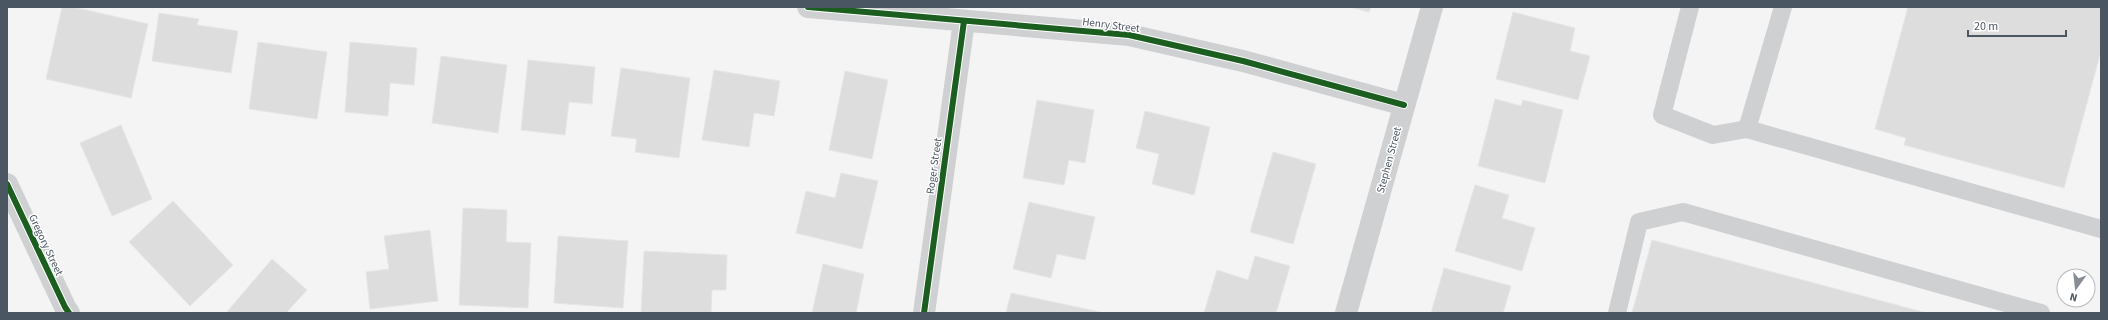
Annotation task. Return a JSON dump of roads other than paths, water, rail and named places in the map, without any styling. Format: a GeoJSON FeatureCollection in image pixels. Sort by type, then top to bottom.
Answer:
{"type":"FeatureCollection","features":[{"type":"Feature","properties":{"kind":"street","name":"Henry Street"},"geometry":{"type":"LineString","coordinates":[[808,7],[1129,35],[1243,61],[1404,105]]}},
{"type":"Feature","properties":{"kind":"street","name":"Stephen Street"},"geometry":{"type":"LineString","coordinates":[[1346,313],[1432,7]]}},
{"type":"Feature","properties":{"kind":"street","name":"Roger Street"},"geometry":{"type":"LineString","coordinates":[[924,313],[964,21]]}},
{"type":"Feature","properties":{"kind":"street","name":"Gregory Street"},"geometry":{"type":"LineString","coordinates":[[7,184],[69,313]]}},
{"type":"Feature","properties":{"kind":"lane"},"geometry":{"type":"LineString","coordinates":[[1690,7],[1662,115],[1713,135],[1747,129],[2101,229]]}},
{"type":"Feature","properties":{"kind":"lane"},"geometry":{"type":"LineString","coordinates":[[1747,129],[1783,7]]}},
{"type":"Feature","properties":{"kind":"lane"},"geometry":{"type":"LineString","coordinates":[[1617,313],[1639,222],[1683,212],[2040,313]]}}]}
